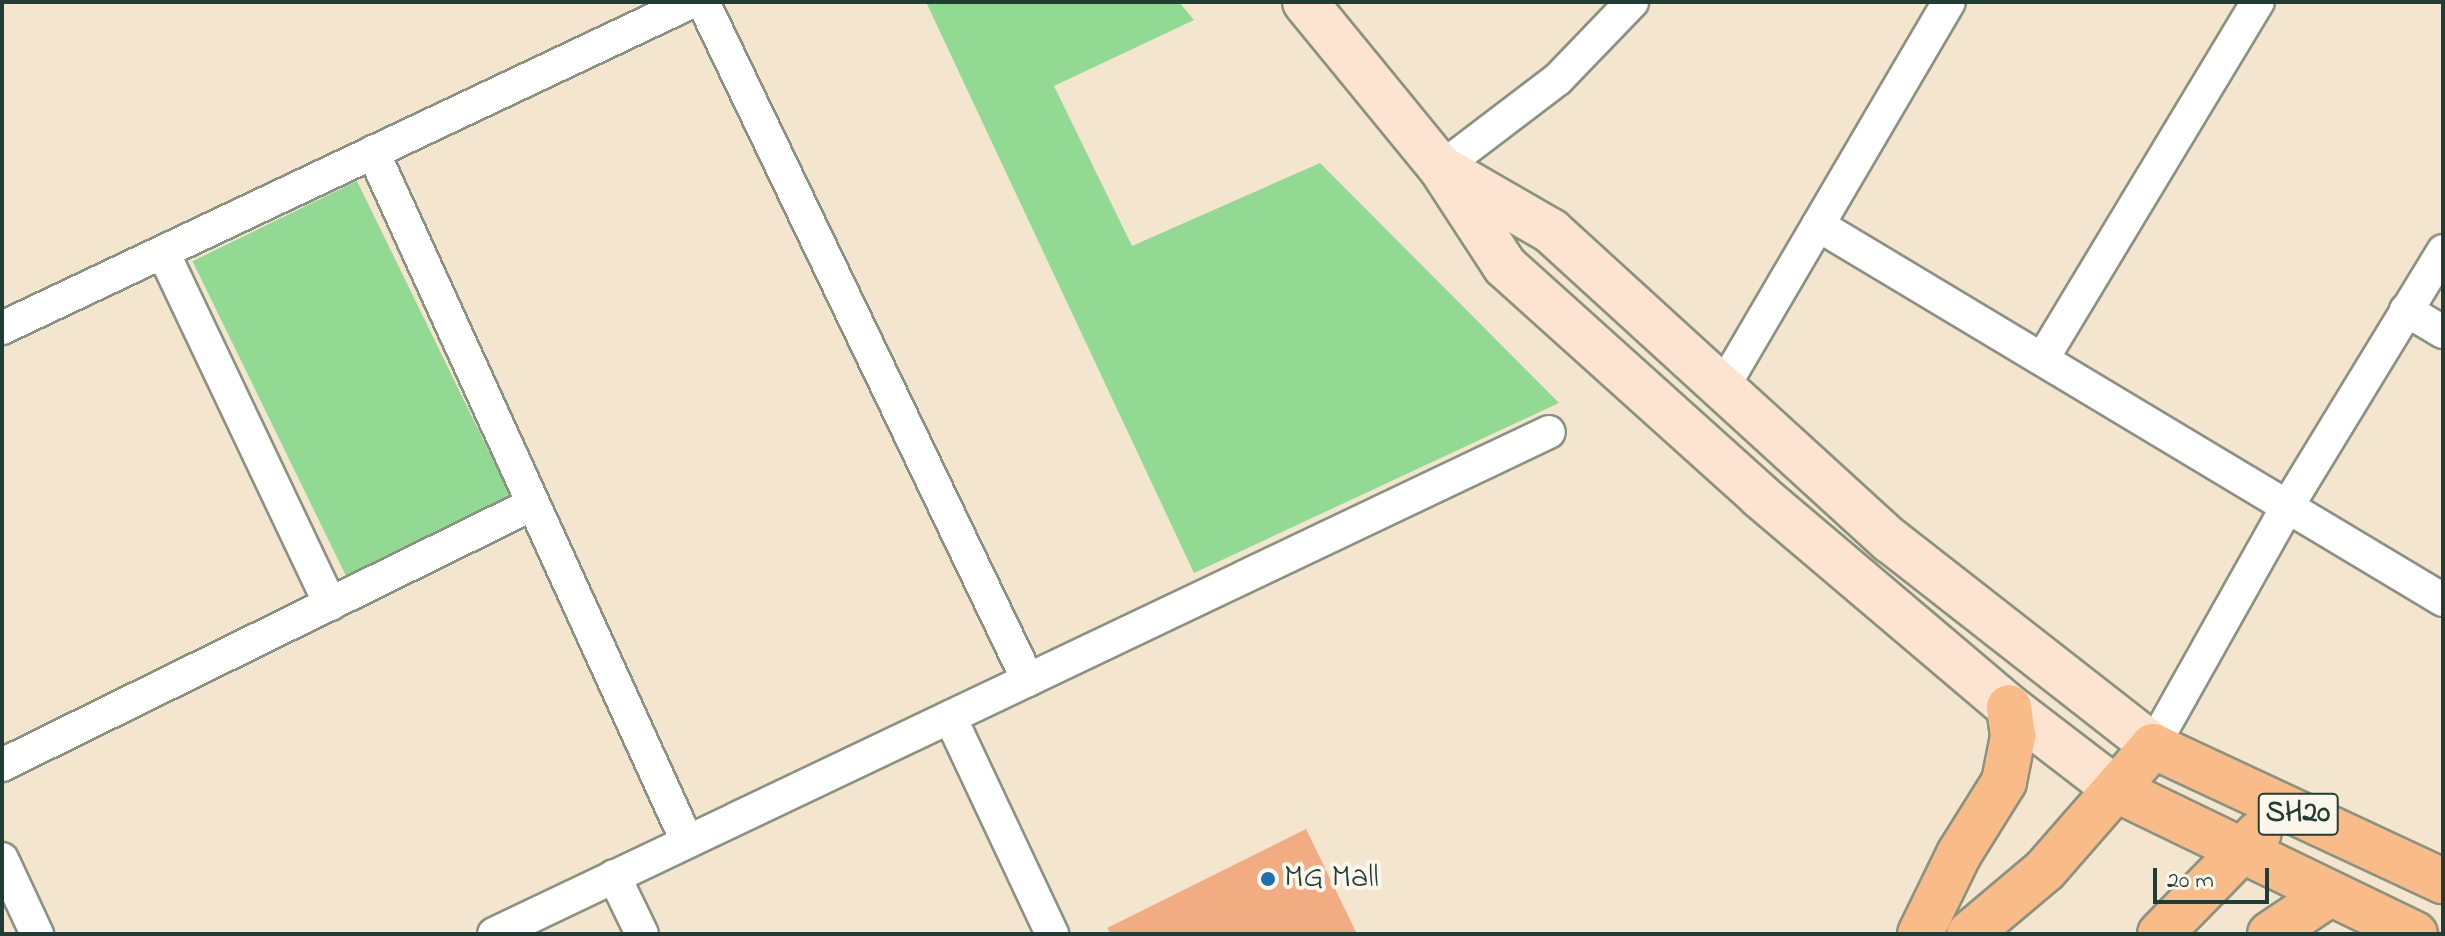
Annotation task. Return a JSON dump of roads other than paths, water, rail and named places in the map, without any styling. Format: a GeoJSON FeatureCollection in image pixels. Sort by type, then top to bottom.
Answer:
{"type":"FeatureCollection","features":[{"type":"Feature","properties":{"kind":"main road"},"geometry":{"type":"LineString","coordinates":[[1305,2],[1441,168],[1505,266],[1760,496],[2009,707],[2117,790]]}},
{"type":"Feature","properties":{"kind":"main road"},"geometry":{"type":"LineString","coordinates":[[1441,168],[1551,231],[1891,541],[2153,746],[2045,870],[1969,934]]}},
{"type":"Feature","properties":{"kind":"main road"},"geometry":{"type":"LineString","coordinates":[[1920,934],[1959,854],[2004,782],[2013,736],[2009,707]]}},
{"type":"Feature","properties":{"kind":"main road","name":"SH20"},"geometry":{"type":"LineString","coordinates":[[2153,746],[2443,881]]}},
{"type":"Feature","properties":{"kind":"main road","name":"SH20"},"geometry":{"type":"LineString","coordinates":[[2117,790],[2415,934]]}},
{"type":"Feature","properties":{"kind":"main road","name":"SH20"},"geometry":{"type":"LineString","coordinates":[[2160,934],[2243,853],[2280,805]]}},
{"type":"Feature","properties":{"kind":"main road"},"geometry":{"type":"LineString","coordinates":[[2270,934],[2330,894]]}},
{"type":"Feature","properties":{"kind":"street"},"geometry":{"type":"LineString","coordinates":[[2,328],[691,2]]}},
{"type":"Feature","properties":{"kind":"street"},"geometry":{"type":"LineString","coordinates":[[703,2],[1028,680]]}},
{"type":"Feature","properties":{"kind":"street"},"geometry":{"type":"LineString","coordinates":[[1441,168],[1558,79],[1632,2]]}},
{"type":"Feature","properties":{"kind":"street"},"geometry":{"type":"LineString","coordinates":[[1723,387],[1949,2]]}},
{"type":"Feature","properties":{"kind":"street"},"geometry":{"type":"LineString","coordinates":[[2043,358],[2258,2]]}},
{"type":"Feature","properties":{"kind":"street"},"geometry":{"type":"LineString","coordinates":[[373,152],[687,841]]}},
{"type":"Feature","properties":{"kind":"street"},"geometry":{"type":"LineString","coordinates":[[1818,225],[2443,600]]}},
{"type":"Feature","properties":{"kind":"street"},"geometry":{"type":"LineString","coordinates":[[2153,746],[2287,507],[2443,251]]}},
{"type":"Feature","properties":{"kind":"street"},"geometry":{"type":"LineString","coordinates":[[163,252],[330,604]]}},
{"type":"Feature","properties":{"kind":"street"},"geometry":{"type":"LineString","coordinates":[[2406,310],[2443,332]]}},
{"type":"Feature","properties":{"kind":"street"},"geometry":{"type":"LineString","coordinates":[[494,934],[1549,432]]}},
{"type":"Feature","properties":{"kind":"street"},"geometry":{"type":"LineString","coordinates":[[2,765],[533,504]]}},
{"type":"Feature","properties":{"kind":"street"},"geometry":{"type":"LineString","coordinates":[[950,717],[1052,934]]}},
{"type":"Feature","properties":{"kind":"street"},"geometry":{"type":"LineString","coordinates":[[2,859],[37,934]]}},
{"type":"Feature","properties":{"kind":"street"},"geometry":{"type":"LineString","coordinates":[[614,876],[642,934]]}},
{"type":"Feature","properties":{"kind":"place","name":"MG Mall"},"geometry":{"type":"Point","coordinates":[1268,879]}}]}
